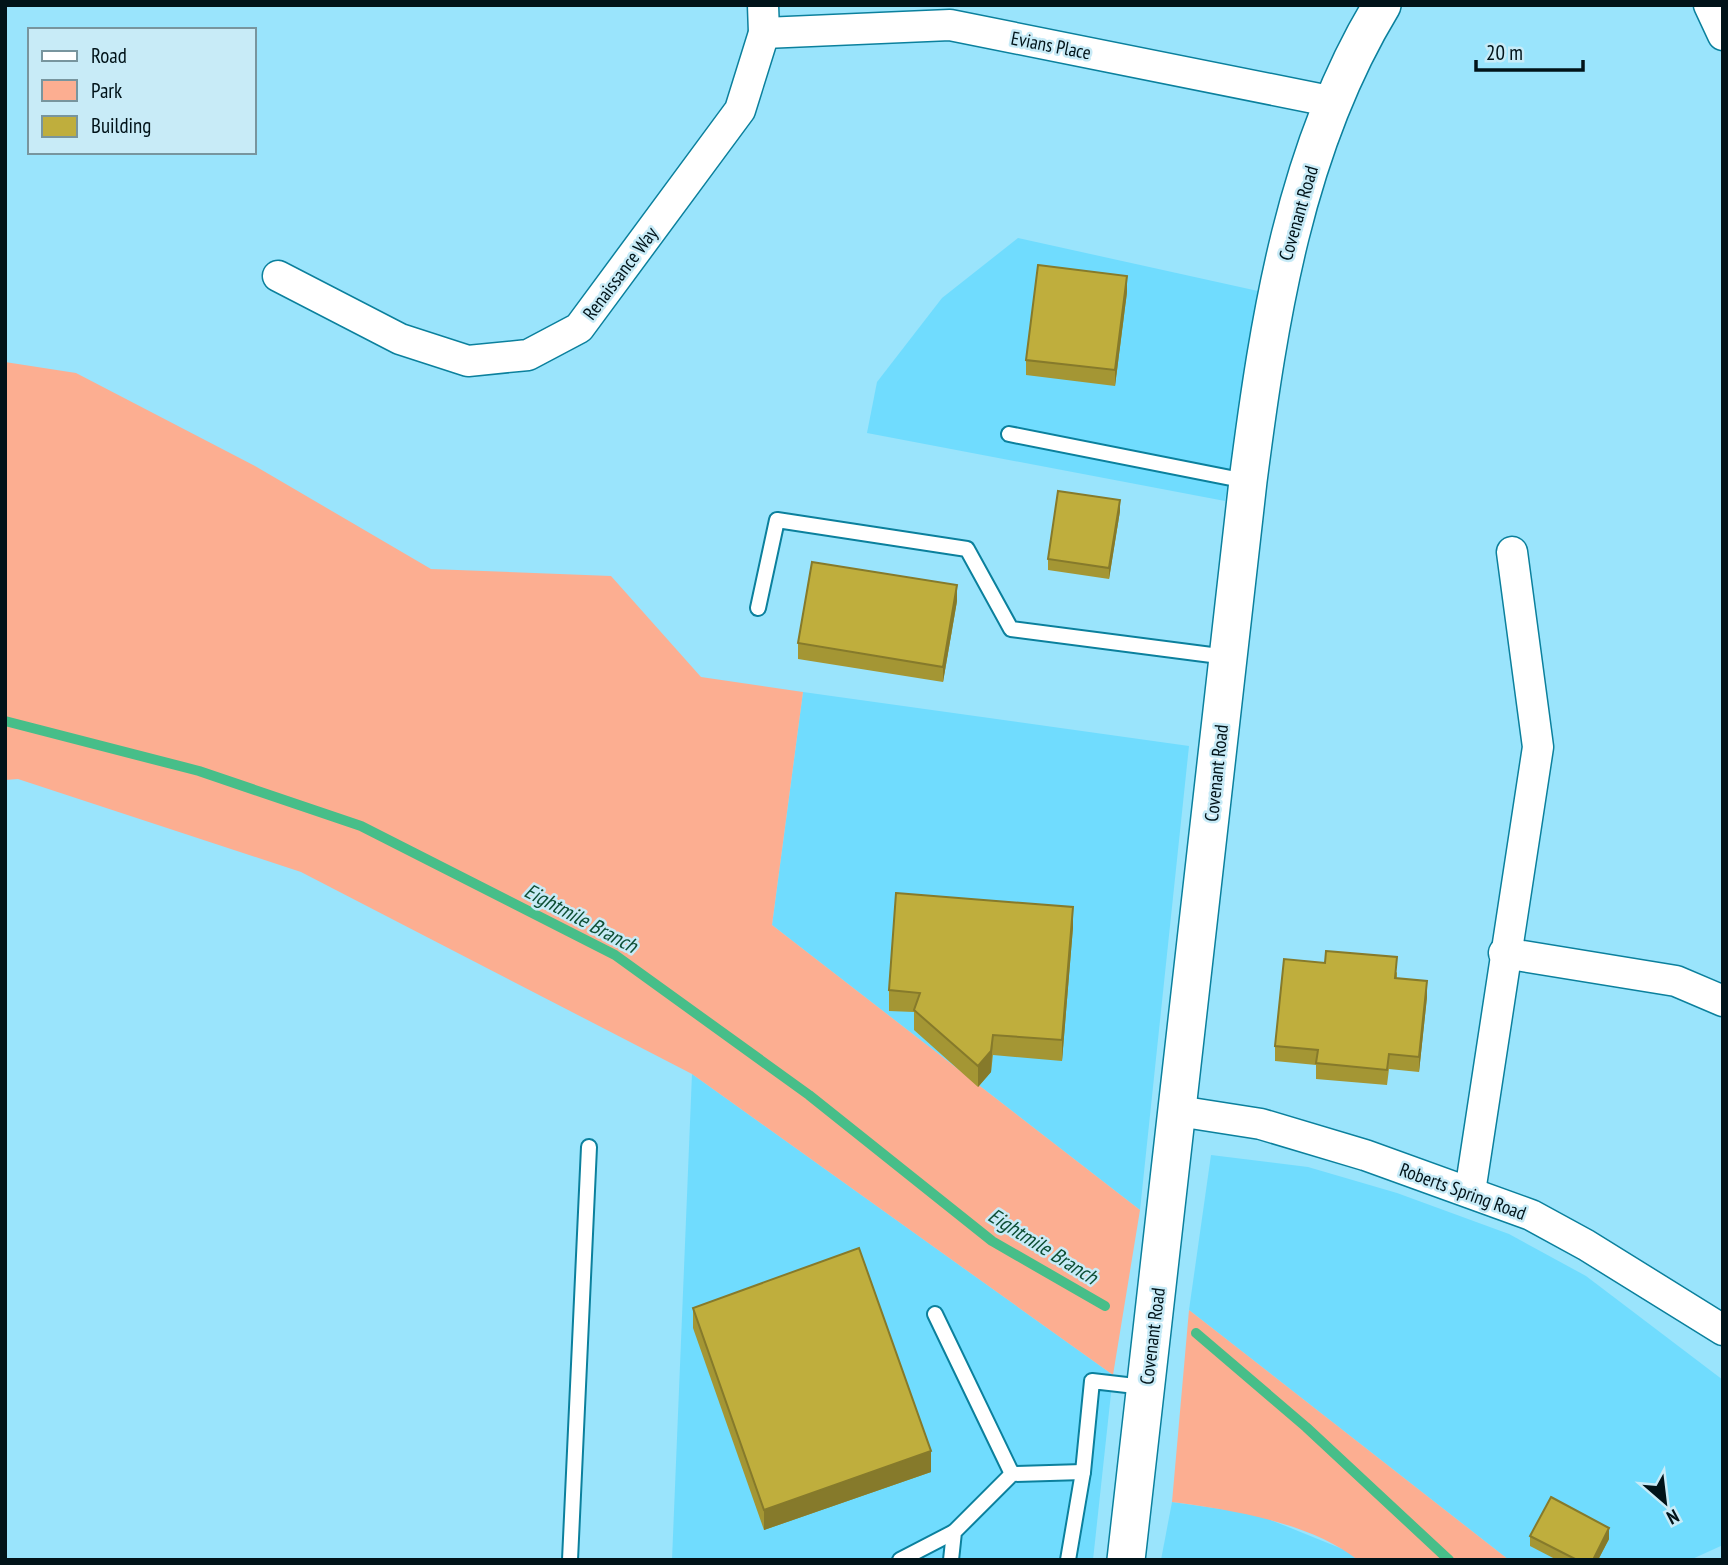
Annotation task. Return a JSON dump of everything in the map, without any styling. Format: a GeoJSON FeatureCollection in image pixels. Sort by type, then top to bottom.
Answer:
{"type":"FeatureCollection","features":[{"type":"Feature","properties":{"kind":"street","name":"Covenant Road"},"geometry":{"type":"LineString","coordinates":[[1126,1560],[1248,481],[1284,258],[1302,191],[1334,102],[1382,5]]}},
{"type":"Feature","properties":{"kind":"street"},"geometry":{"type":"LineString","coordinates":[[1709,5],[1723,35]]}},
{"type":"Feature","properties":{"kind":"street","name":"Evians Place"},"geometry":{"type":"LineString","coordinates":[[764,19],[951,15],[1334,102]]}},
{"type":"Feature","properties":{"kind":"street","name":"Renaissance Way"},"geometry":{"type":"LineString","coordinates":[[278,276],[400,339],[468,361],[528,355],[579,328],[740,110],[764,19]]}},
{"type":"Feature","properties":{"kind":"street"},"geometry":{"type":"LineString","coordinates":[[1470,1192],[1504,953],[1538,747],[1512,552]]}},
{"type":"Feature","properties":{"kind":"street"},"geometry":{"type":"LineString","coordinates":[[1504,953],[1676,981],[1723,1001]]}},
{"type":"Feature","properties":{"kind":"street","name":"Roberts Spring Road"},"geometry":{"type":"LineString","coordinates":[[1178,1111],[1261,1124],[1364,1155],[1531,1215],[1586,1245],[1723,1330]]}},
{"type":"Feature","properties":{"kind":"lane"},"geometry":{"type":"LineString","coordinates":[[1009,434],[1248,481]]}},
{"type":"Feature","properties":{"kind":"lane"},"geometry":{"type":"LineString","coordinates":[[758,608],[777,520],[967,549],[1011,629],[1228,657]]}},
{"type":"Feature","properties":{"kind":"lane"},"geometry":{"type":"LineString","coordinates":[[570,1560],[589,1147]]}},
{"type":"Feature","properties":{"kind":"lane"},"geometry":{"type":"LineString","coordinates":[[935,1314],[1012,1474]]}},
{"type":"Feature","properties":{"kind":"lane"},"geometry":{"type":"LineString","coordinates":[[1068,1560],[1083,1472],[1092,1381],[1145,1388]]}},
{"type":"Feature","properties":{"kind":"lane"},"geometry":{"type":"LineString","coordinates":[[900,1560],[954,1532],[1012,1474],[1083,1472]]}},
{"type":"Feature","properties":{"kind":"lane"},"geometry":{"type":"LineString","coordinates":[[951,1560],[954,1532]]}},
{"type":"Feature","properties":{"kind":"shaded area"},"geometry":{"type":"Polygon","coordinates":[[[1018,238],[1258,291],[1225,501],[867,433],[877,382],[942,298],[1018,238]]]}},
{"type":"Feature","properties":{"kind":"shaded area"},"geometry":{"type":"Polygon","coordinates":[[[803,692],[1189,746],[1140,1210],[772,925],[803,692]]]}},
{"type":"Feature","properties":{"kind":"shaded area"},"geometry":{"type":"Polygon","coordinates":[[[692,1074],[1113,1375],[1093,1560],[672,1560],[692,1074]]]}},
{"type":"Feature","properties":{"kind":"shaded area"},"geometry":{"type":"Polygon","coordinates":[[[1211,1155],[1308,1167],[1397,1193],[1509,1234],[1586,1276],[1723,1380],[1723,1545],[1690,1560],[1509,1560],[1189,1310],[1211,1155]]]}},
{"type":"Feature","properties":{"kind":"shaded area"},"geometry":{"type":"Polygon","coordinates":[[[1172,1502],[1256,1514],[1345,1550],[1358,1560],[1161,1560],[1172,1502]]]}},
{"type":"Feature","properties":{"kind":"green space"},"geometry":{"type":"Polygon","coordinates":[[[5,362],[76,373],[255,466],[431,569],[611,576],[701,677],[803,692],[772,925],[1140,1210],[1113,1375],[692,1074],[301,872],[18,779],[5,780],[5,362]]]}},
{"type":"Feature","properties":{"kind":"green space"},"geometry":{"type":"Polygon","coordinates":[[[1189,1310],[1509,1560],[1358,1560],[1317,1536],[1293,1527],[1244,1514],[1172,1502],[1189,1310]]]}},
{"type":"Feature","properties":{"kind":"building"},"geometry":{"type":"Polygon","coordinates":[[[1038,265],[1127,276],[1115,370],[1026,360],[1038,265]]]}},
{"type":"Feature","properties":{"kind":"building"},"geometry":{"type":"Polygon","coordinates":[[[1058,491],[1120,500],[1109,568],[1048,559],[1058,491]]]}},
{"type":"Feature","properties":{"kind":"building"},"geometry":{"type":"Polygon","coordinates":[[[812,562],[957,585],[943,667],[798,643],[812,562]]]}},
{"type":"Feature","properties":{"kind":"building"},"geometry":{"type":"Polygon","coordinates":[[[896,893],[1073,907],[1062,1040],[993,1035],[991,1051],[978,1066],[914,1010],[920,993],[889,990],[896,893]]]}},
{"type":"Feature","properties":{"kind":"building"},"geometry":{"type":"Polygon","coordinates":[[[1326,951],[1397,957],[1395,978],[1427,981],[1419,1057],[1389,1054],[1387,1070],[1316,1063],[1318,1050],[1275,1046],[1284,959],[1325,963],[1326,951]]]}},
{"type":"Feature","properties":{"kind":"building"},"geometry":{"type":"Polygon","coordinates":[[[859,1248],[931,1451],[764,1510],[693,1308],[859,1248]]]}},
{"type":"Feature","properties":{"kind":"building"},"geometry":{"type":"Polygon","coordinates":[[[1551,1497],[1609,1528],[1593,1560],[1577,1560],[1530,1536],[1551,1497]]]}},
{"type":"Feature","properties":{"kind":"waterway","name":"Eightmile Branch"},"geometry":{"type":"LineString","coordinates":[[5,721],[199,771],[361,826],[615,955],[809,1095],[992,1241],[1105,1306]]}},
{"type":"Feature","properties":{"kind":"waterway","name":"Eightmile Branch"},"geometry":{"type":"LineString","coordinates":[[1196,1333],[1306,1427],[1449,1560]]}}]}
